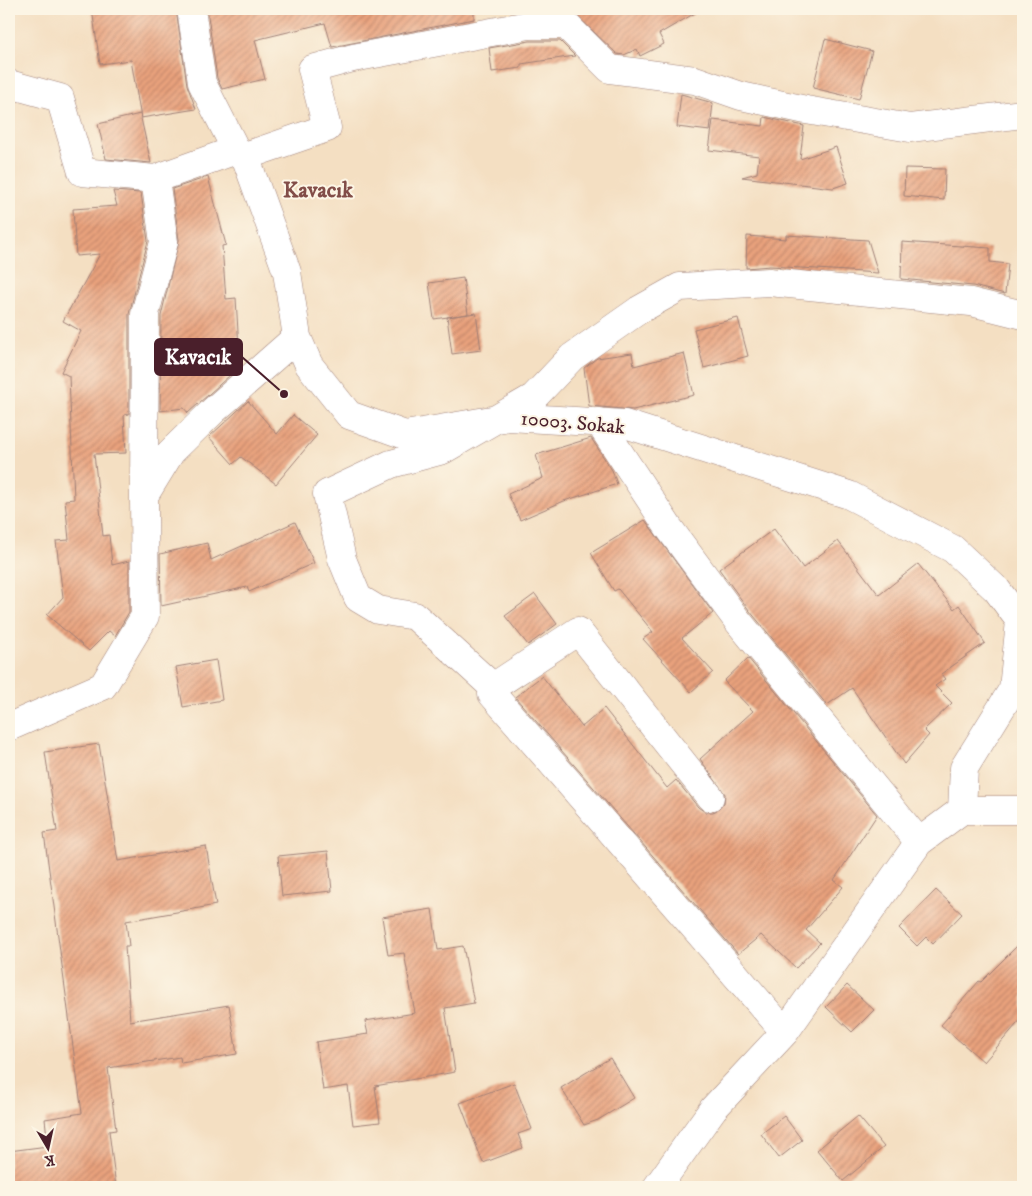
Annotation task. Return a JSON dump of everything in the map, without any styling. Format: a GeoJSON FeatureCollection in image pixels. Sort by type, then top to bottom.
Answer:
{"type":"FeatureCollection","features":[{"type":"Feature","properties":{"kind":"street","name":"10003. Sokak"},"geometry":{"type":"LineString","coordinates":[[190,9],[202,83],[241,153],[287,272],[297,337],[309,365],[348,415],[405,436],[509,417],[625,424],[849,495],[953,549],[997,590],[1020,621],[1013,689],[964,768],[962,810]]}},
{"type":"Feature","properties":{"kind":"street"},"geometry":{"type":"LineString","coordinates":[[9,84],[60,98],[82,172],[155,179],[327,128],[312,70],[353,58],[529,25],[566,25],[610,69],[695,80],[741,96],[806,110],[910,128],[1023,114]]}},
{"type":"Feature","properties":{"kind":"street"},"geometry":{"type":"LineString","coordinates":[[9,727],[102,686],[145,616],[145,314],[164,242],[155,179]]}},
{"type":"Feature","properties":{"kind":"street"},"geometry":{"type":"LineString","coordinates":[[493,687],[415,616],[378,610],[358,598],[342,559],[328,494],[391,464],[443,450],[534,396],[572,357],[639,310],[680,287],[769,282],[971,302],[1023,315]]}},
{"type":"Feature","properties":{"kind":"street"},"geometry":{"type":"LineString","coordinates":[[144,496],[171,452],[214,410],[297,337]]}},
{"type":"Feature","properties":{"kind":"street"},"geometry":{"type":"LineString","coordinates":[[598,422],[669,528],[737,620],[919,842]]}},
{"type":"Feature","properties":{"kind":"street"},"geometry":{"type":"LineString","coordinates":[[710,797],[578,631],[493,687],[492,694],[785,1032]]}},
{"type":"Feature","properties":{"kind":"street"},"geometry":{"type":"LineString","coordinates":[[657,1187],[713,1109],[785,1032],[919,842],[962,810],[1023,810]]}},
{"type":"Feature","properties":{"kind":"building"},"geometry":{"type":"Polygon","coordinates":[[[92,9],[176,9],[187,85],[196,109],[141,118],[131,60],[100,64],[92,9]]]}},
{"type":"Feature","properties":{"kind":"building"},"geometry":{"type":"Polygon","coordinates":[[[207,9],[474,9],[474,19],[332,47],[325,23],[255,40],[265,79],[222,89],[217,78],[207,9]]]}},
{"type":"Feature","properties":{"kind":"building"},"geometry":{"type":"Polygon","coordinates":[[[528,9],[702,9],[659,34],[664,44],[640,56],[637,49],[624,55],[617,54],[572,11],[528,9]]]}},
{"type":"Feature","properties":{"kind":"building"},"geometry":{"type":"Polygon","coordinates":[[[825,39],[872,51],[859,99],[813,88],[825,39]]]}},
{"type":"Feature","properties":{"kind":"building"},"geometry":{"type":"Polygon","coordinates":[[[530,41],[560,41],[575,56],[521,64],[521,68],[492,72],[489,48],[530,41]]]}},
{"type":"Feature","properties":{"kind":"building"},"geometry":{"type":"Polygon","coordinates":[[[681,94],[713,103],[710,131],[677,127],[681,94]]]}},
{"type":"Feature","properties":{"kind":"building"},"geometry":{"type":"Polygon","coordinates":[[[140,114],[151,163],[106,159],[98,124],[140,114]]]}},
{"type":"Feature","properties":{"kind":"building"},"geometry":{"type":"Polygon","coordinates":[[[764,117],[804,126],[800,159],[836,147],[848,183],[833,188],[742,177],[757,173],[759,156],[709,150],[713,120],[763,126],[764,117]]]}},
{"type":"Feature","properties":{"kind":"building"},"geometry":{"type":"Polygon","coordinates":[[[905,168],[945,169],[944,200],[904,196],[905,168]]]}},
{"type":"Feature","properties":{"kind":"building"},"geometry":{"type":"Polygon","coordinates":[[[208,177],[226,245],[222,246],[226,299],[236,298],[240,366],[188,413],[184,408],[160,411],[161,316],[179,240],[172,189],[208,177]]]}},
{"type":"Feature","properties":{"kind":"building"},"geometry":{"type":"Polygon","coordinates":[[[113,191],[141,193],[148,241],[129,314],[129,414],[124,415],[126,453],[94,454],[103,536],[109,535],[112,565],[129,561],[129,612],[115,636],[109,631],[89,651],[47,615],[63,597],[56,541],[69,540],[65,500],[74,499],[69,376],[61,372],[81,331],[63,321],[100,254],[76,256],[73,209],[117,206],[113,191]]]}},
{"type":"Feature","properties":{"kind":"building"},"geometry":{"type":"Polygon","coordinates":[[[786,235],[868,240],[878,273],[770,266],[746,268],[747,236],[786,239],[786,235]]]}},
{"type":"Feature","properties":{"kind":"building"},"geometry":{"type":"Polygon","coordinates":[[[902,242],[990,248],[990,262],[1008,264],[1005,294],[973,286],[901,279],[902,242]]]}},
{"type":"Feature","properties":{"kind":"building"},"geometry":{"type":"Polygon","coordinates":[[[463,278],[468,314],[434,319],[429,283],[463,278]]]}},
{"type":"Feature","properties":{"kind":"building"},"geometry":{"type":"Polygon","coordinates":[[[476,313],[481,350],[452,354],[447,317],[476,313]]]}},
{"type":"Feature","properties":{"kind":"building"},"geometry":{"type":"Polygon","coordinates":[[[738,318],[748,356],[704,368],[694,329],[738,318]]]}},
{"type":"Feature","properties":{"kind":"building"},"geometry":{"type":"Polygon","coordinates":[[[632,353],[634,366],[684,353],[694,395],[633,410],[589,406],[584,368],[597,358],[632,353]]]}},
{"type":"Feature","properties":{"kind":"building"},"geometry":{"type":"Polygon","coordinates":[[[248,401],[277,434],[293,415],[317,435],[276,484],[241,457],[233,464],[209,437],[248,401]]]}},
{"type":"Feature","properties":{"kind":"building"},"geometry":{"type":"Polygon","coordinates":[[[591,438],[612,470],[617,484],[564,501],[520,520],[508,494],[543,478],[536,455],[591,438]]]}},
{"type":"Feature","properties":{"kind":"building"},"geometry":{"type":"Polygon","coordinates":[[[645,520],[713,613],[682,638],[713,672],[691,692],[643,639],[653,632],[618,589],[614,591],[591,553],[645,520]]]}},
{"type":"Feature","properties":{"kind":"building"},"geometry":{"type":"Polygon","coordinates":[[[295,522],[314,563],[249,592],[247,587],[161,606],[160,554],[207,543],[211,560],[295,522]]]}},
{"type":"Feature","properties":{"kind":"building"},"geometry":{"type":"Polygon","coordinates":[[[774,529],[803,568],[838,541],[879,595],[918,564],[954,609],[959,605],[985,643],[941,674],[945,679],[935,686],[952,703],[924,730],[929,735],[904,764],[852,688],[827,705],[749,610],[719,569],[774,529]]]}},
{"type":"Feature","properties":{"kind":"building"},"geometry":{"type":"Polygon","coordinates":[[[535,594],[557,624],[528,645],[505,616],[535,594]]]}},
{"type":"Feature","properties":{"kind":"building"},"geometry":{"type":"Polygon","coordinates":[[[748,658],[877,815],[834,880],[843,887],[806,930],[820,943],[796,968],[761,935],[738,954],[515,697],[542,676],[582,727],[604,708],[667,788],[676,780],[698,807],[705,812],[713,812],[724,803],[725,794],[700,759],[753,711],[724,681],[748,658]]]}},
{"type":"Feature","properties":{"kind":"building"},"geometry":{"type":"Polygon","coordinates":[[[216,660],[222,700],[183,707],[176,667],[216,660]]]}},
{"type":"Feature","properties":{"kind":"building"},"geometry":{"type":"Polygon","coordinates":[[[99,744],[118,861],[206,846],[216,905],[126,921],[129,946],[125,946],[130,1021],[229,1005],[237,1054],[181,1063],[180,1057],[108,1068],[116,1130],[109,1131],[116,1187],[9,1187],[9,1151],[48,1146],[45,1119],[82,1113],[44,833],[57,831],[45,752],[99,744]]]}},
{"type":"Feature","properties":{"kind":"building"},"geometry":{"type":"Polygon","coordinates":[[[328,851],[332,891],[282,896],[278,856],[328,851]]]}},
{"type":"Feature","properties":{"kind":"building"},"geometry":{"type":"Polygon","coordinates":[[[936,890],[962,914],[933,944],[926,937],[917,946],[899,928],[936,890]]]}},
{"type":"Feature","properties":{"kind":"building"},"geometry":{"type":"Polygon","coordinates":[[[432,909],[438,950],[463,946],[474,1003],[445,1008],[455,1072],[375,1086],[380,1122],[353,1125],[348,1086],[323,1090],[316,1042],[368,1034],[365,1021],[415,1013],[404,953],[388,955],[382,917],[432,909]]]}},
{"type":"Feature","properties":{"kind":"building"},"geometry":{"type":"Polygon","coordinates":[[[1023,940],[1023,1017],[984,1062],[941,1025],[979,981],[981,982],[1023,940]]]}},
{"type":"Feature","properties":{"kind":"building"},"geometry":{"type":"Polygon","coordinates":[[[847,985],[874,1010],[852,1032],[826,1007],[847,985]]]}},
{"type":"Feature","properties":{"kind":"building"},"geometry":{"type":"Polygon","coordinates":[[[610,1058],[634,1098],[598,1120],[584,1125],[561,1088],[610,1058]]]}},
{"type":"Feature","properties":{"kind":"building"},"geometry":{"type":"Polygon","coordinates":[[[514,1083],[532,1129],[518,1134],[523,1148],[483,1163],[460,1103],[514,1083]]]}},
{"type":"Feature","properties":{"kind":"building"},"geometry":{"type":"Polygon","coordinates":[[[784,1116],[802,1140],[779,1158],[761,1134],[784,1116]]]}},
{"type":"Feature","properties":{"kind":"building"},"geometry":{"type":"Polygon","coordinates":[[[858,1116],[884,1147],[843,1181],[817,1150],[858,1116]]]}},
{"type":"Feature","properties":{"kind":"place","name":"Kavacık"},"geometry":{"type":"Point","coordinates":[284,394]}},
{"type":"Feature","properties":{"kind":"district","name":"Kavacık"},"geometry":{"type":"Point","coordinates":[318,189]}}]}
